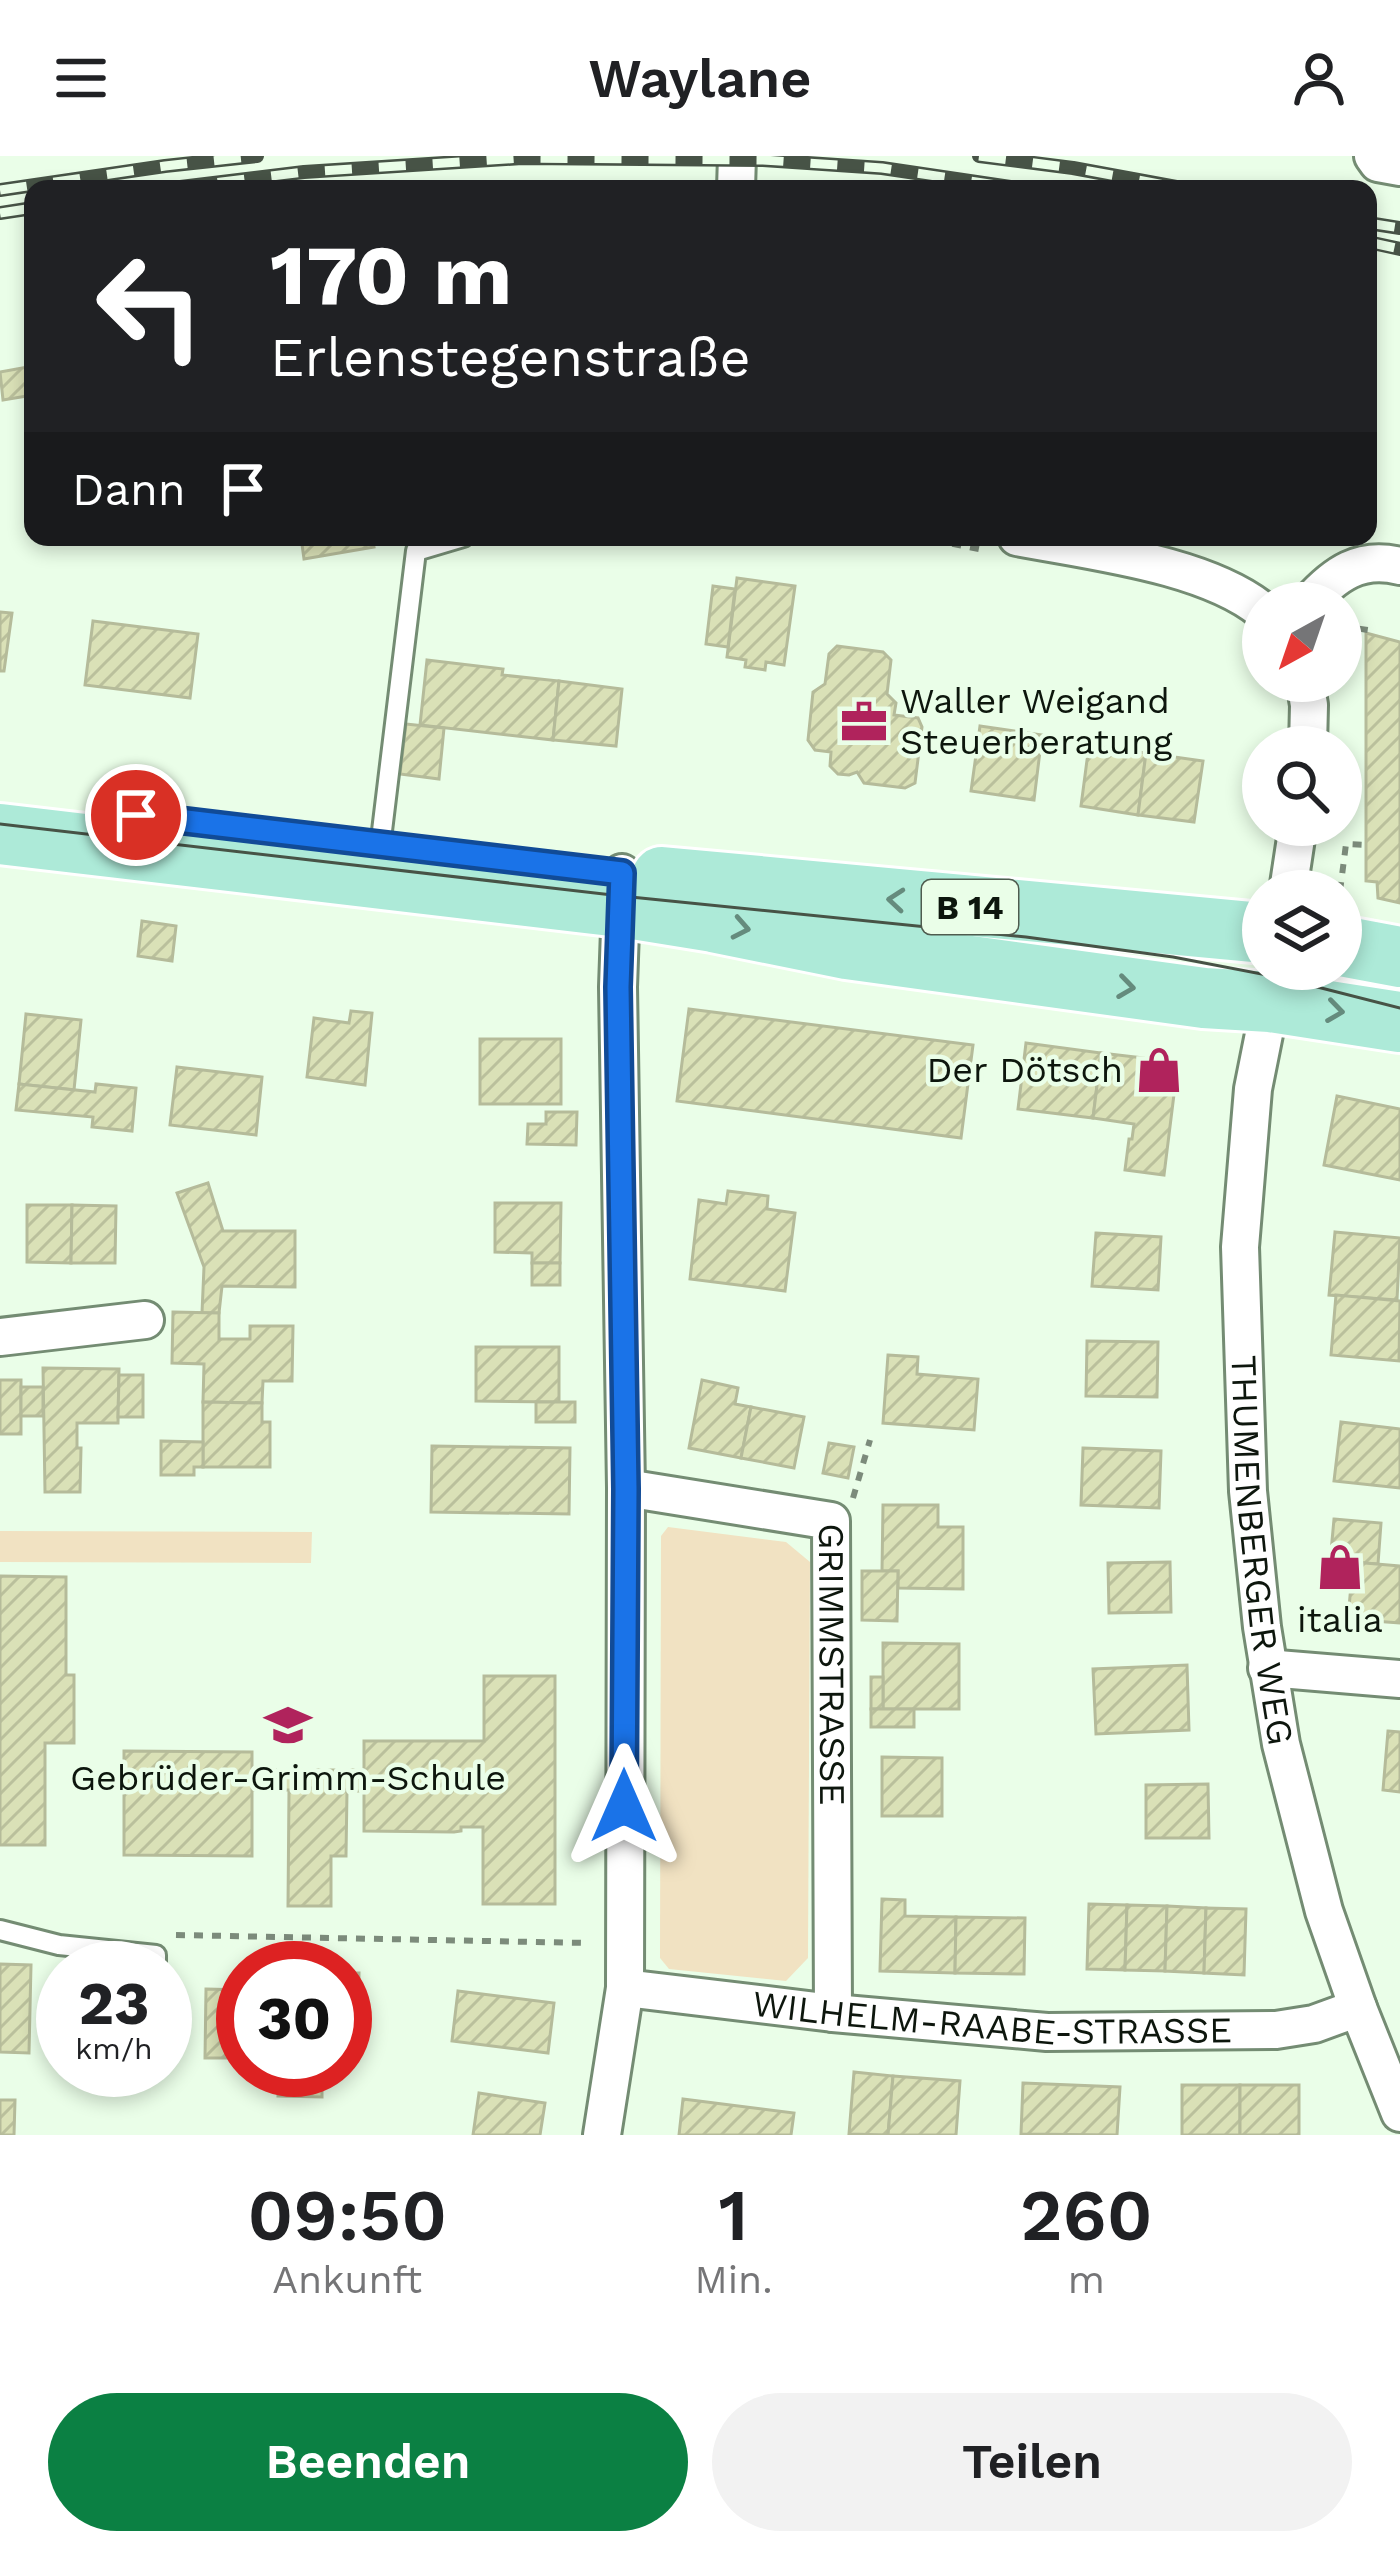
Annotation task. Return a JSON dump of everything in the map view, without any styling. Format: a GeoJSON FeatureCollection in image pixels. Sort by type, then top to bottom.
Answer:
{"type":"FeatureCollection","features":[{"type":"Feature","properties":{"kind":"main road","name":"B 14"},"geometry":{"type":"LineString","coordinates":[[0,800],[379,861],[621,890],[1242,932]]}},
{"type":"Feature","properties":{"kind":"main road","name":"B 14"},"geometry":{"type":"LineString","coordinates":[[0,834],[379,861]]}},
{"type":"Feature","properties":{"kind":"main road","name":"B 14"},"geometry":{"type":"LineString","coordinates":[[621,890],[893,956],[1204,998],[1250,990]]}},
{"type":"Feature","properties":{"kind":"main road"},"geometry":{"type":"LineString","coordinates":[[1362,950],[1400,958]]}},
{"type":"Feature","properties":{"kind":"main road","name":"B 14"},"geometry":{"type":"LineString","coordinates":[[1287,990],[1400,1022]]}},
{"type":"Feature","properties":{"kind":"street"},"geometry":{"type":"LineString","coordinates":[[1373,156],[1378,164],[1400,167]]}},
{"type":"Feature","properties":{"kind":"street"},"geometry":{"type":"LineString","coordinates":[[1059,546],[1172,570],[1242,596]]}},
{"type":"Feature","properties":{"kind":"street"},"geometry":{"type":"LineString","coordinates":[[1328,582],[1353,565],[1384,562],[1400,566]]}},
{"type":"Feature","properties":{"kind":"street"},"geometry":{"type":"LineString","coordinates":[[602,2135],[625,1988],[621,890]]}},
{"type":"Feature","properties":{"kind":"street","name":"THUMENBERGER WEG"},"geometry":{"type":"LineString","coordinates":[[1272,990],[1253,1089],[1240,1272],[1248,1491],[1267,1668],[1281,1744],[1324,1911],[1400,2113]]}},
{"type":"Feature","properties":{"kind":"street"},"geometry":{"type":"LineString","coordinates":[[0,1336],[145,1320]]}},
{"type":"Feature","properties":{"kind":"street","name":"GRIMMSTRASSE"},"geometry":{"type":"LineString","coordinates":[[626,1489],[831,1521],[833,2013]]}},
{"type":"Feature","properties":{"kind":"street"},"geometry":{"type":"LineString","coordinates":[[1267,1668],[1400,1679]]}},
{"type":"Feature","properties":{"kind":"street","name":"WILHELM-RAABE-STRASSE"},"geometry":{"type":"LineString","coordinates":[[625,1988],[1047,2032],[1276,2030],[1314,2024],[1358,2008]]}},
{"type":"Feature","properties":{"kind":"lane"},"geometry":{"type":"LineString","coordinates":[[379,861],[416,551],[433,546]]}},
{"type":"Feature","properties":{"kind":"lane"},"geometry":{"type":"LineString","coordinates":[[0,1930],[43,1941]]}},
{"type":"Feature","properties":{"kind":"path"},"geometry":{"type":"LineString","coordinates":[[1362,629],[1375,631]]}},
{"type":"Feature","properties":{"kind":"path"},"geometry":{"type":"LineString","coordinates":[[1343,870],[1346,844],[1366,845]]}},
{"type":"Feature","properties":{"kind":"path"},"geometry":{"type":"LineString","coordinates":[[831,1521],[850,1508],[869,1440]]}},
{"type":"Feature","properties":{"kind":"path"},"geometry":{"type":"LineString","coordinates":[[158,1934],[624,1942]]}},
{"type":"Feature","properties":{"kind":"shaded area"},"geometry":{"type":"Polygon","coordinates":[[[668,1527],[786,1542],[810,1562],[808,1958],[786,1981],[669,1969],[660,1958],[661,1536],[668,1527]]]}},
{"type":"Feature","properties":{"kind":"shaded area"},"geometry":{"type":"Polygon","coordinates":[[[0,1531],[312,1532],[311,1563],[0,1562],[0,1531]]]}},
{"type":"Feature","properties":{"kind":"building"},"geometry":{"type":"Polygon","coordinates":[[[24,368],[24,396],[3,400],[0,372],[24,368]]]}},
{"type":"Feature","properties":{"kind":"building"},"geometry":{"type":"Polygon","coordinates":[[[302,546],[374,547],[304,559],[302,546]]]}},
{"type":"Feature","properties":{"kind":"building"},"geometry":{"type":"Polygon","coordinates":[[[737,578],[795,586],[784,665],[766,662],[765,670],[745,667],[746,660],[727,657],[737,578]]]}},
{"type":"Feature","properties":{"kind":"building"},"geometry":{"type":"Polygon","coordinates":[[[713,586],[735,589],[728,647],[706,644],[713,586]]]}},
{"type":"Feature","properties":{"kind":"building"},"geometry":{"type":"Polygon","coordinates":[[[0,612],[12,613],[4,671],[0,671],[0,612]]]}},
{"type":"Feature","properties":{"kind":"building"},"geometry":{"type":"Polygon","coordinates":[[[93,621],[198,634],[190,698],[85,685],[93,621]]]}},
{"type":"Feature","properties":{"kind":"building"},"geometry":{"type":"Polygon","coordinates":[[[1366,633],[1400,642],[1400,903],[1378,898],[1377,882],[1366,881],[1366,633]]]}},
{"type":"Feature","properties":{"kind":"building"},"geometry":{"type":"Polygon","coordinates":[[[837,646],[883,652],[891,660],[887,694],[896,703],[894,715],[918,718],[922,727],[915,783],[905,788],[864,783],[857,772],[838,774],[830,766],[831,752],[815,750],[808,740],[813,692],[825,684],[829,654],[837,646]]]}},
{"type":"Feature","properties":{"kind":"building"},"geometry":{"type":"Polygon","coordinates":[[[427,660],[559,681],[553,740],[420,725],[427,660]]]}},
{"type":"Feature","properties":{"kind":"building"},"geometry":{"type":"Polygon","coordinates":[[[559,681],[622,689],[616,746],[553,740],[559,681]]]}},
{"type":"Feature","properties":{"kind":"building"},"geometry":{"type":"Polygon","coordinates":[[[406,724],[444,728],[439,779],[400,774],[406,724]]]}},
{"type":"Feature","properties":{"kind":"building"},"geometry":{"type":"Polygon","coordinates":[[[980,726],[1042,735],[1034,800],[971,791],[980,726]]]}},
{"type":"Feature","properties":{"kind":"building"},"geometry":{"type":"Polygon","coordinates":[[[1089,745],[1146,753],[1138,815],[1081,806],[1089,745]]]}},
{"type":"Feature","properties":{"kind":"building"},"geometry":{"type":"Polygon","coordinates":[[[1146,753],[1203,761],[1194,822],[1138,815],[1146,753]]]}},
{"type":"Feature","properties":{"kind":"building"},"geometry":{"type":"Polygon","coordinates":[[[142,921],[176,926],[172,961],[138,956],[142,921]]]}},
{"type":"Feature","properties":{"kind":"building"},"geometry":{"type":"Polygon","coordinates":[[[689,1009],[973,1045],[961,1138],[677,1101],[689,1009]]]}},
{"type":"Feature","properties":{"kind":"building"},"geometry":{"type":"Polygon","coordinates":[[[351,1011],[372,1013],[365,1085],[307,1077],[314,1018],[349,1023],[351,1011]]]}},
{"type":"Feature","properties":{"kind":"building"},"geometry":{"type":"Polygon","coordinates":[[[26,1014],[81,1020],[74,1090],[19,1084],[26,1014]]]}},
{"type":"Feature","properties":{"kind":"building"},"geometry":{"type":"Polygon","coordinates":[[[480,1039],[561,1039],[561,1104],[480,1104],[480,1039]]]}},
{"type":"Feature","properties":{"kind":"building"},"geometry":{"type":"Polygon","coordinates":[[[1026,1043],[1101,1053],[1093,1118],[1018,1109],[1026,1043]]]}},
{"type":"Feature","properties":{"kind":"building"},"geometry":{"type":"Polygon","coordinates":[[[1101,1053],[1178,1062],[1164,1175],[1125,1170],[1134,1124],[1093,1118],[1101,1053]]]}},
{"type":"Feature","properties":{"kind":"building"},"geometry":{"type":"Polygon","coordinates":[[[177,1067],[262,1077],[256,1135],[170,1125],[177,1067]]]}},
{"type":"Feature","properties":{"kind":"building"},"geometry":{"type":"Polygon","coordinates":[[[19,1084],[95,1092],[96,1084],[136,1088],[132,1131],[92,1127],[93,1117],[16,1110],[19,1084]]]}},
{"type":"Feature","properties":{"kind":"building"},"geometry":{"type":"Polygon","coordinates":[[[1337,1096],[1400,1109],[1400,1180],[1324,1165],[1337,1096]]]}},
{"type":"Feature","properties":{"kind":"building"},"geometry":{"type":"Polygon","coordinates":[[[546,1112],[577,1112],[576,1145],[527,1144],[528,1124],[546,1124],[546,1112]]]}},
{"type":"Feature","properties":{"kind":"building"},"geometry":{"type":"Polygon","coordinates":[[[208,1183],[223,1231],[295,1231],[295,1287],[222,1286],[219,1313],[202,1313],[204,1267],[177,1193],[208,1183]]]}},
{"type":"Feature","properties":{"kind":"building"},"geometry":{"type":"Polygon","coordinates":[[[728,1191],[768,1196],[767,1209],[795,1213],[785,1291],[690,1279],[699,1200],[726,1204],[728,1191]]]}},
{"type":"Feature","properties":{"kind":"building"},"geometry":{"type":"Polygon","coordinates":[[[495,1203],[561,1203],[560,1263],[532,1263],[532,1253],[495,1252],[495,1203]]]}},
{"type":"Feature","properties":{"kind":"building"},"geometry":{"type":"Polygon","coordinates":[[[27,1205],[72,1205],[71,1263],[27,1262],[27,1205]]]}},
{"type":"Feature","properties":{"kind":"building"},"geometry":{"type":"Polygon","coordinates":[[[72,1205],[116,1206],[115,1263],[71,1263],[72,1205]]]}},
{"type":"Feature","properties":{"kind":"building"},"geometry":{"type":"Polygon","coordinates":[[[1335,1232],[1400,1238],[1397,1300],[1329,1295],[1335,1232]]]}},
{"type":"Feature","properties":{"kind":"building"},"geometry":{"type":"Polygon","coordinates":[[[1096,1233],[1161,1237],[1158,1290],[1092,1286],[1096,1233]]]}},
{"type":"Feature","properties":{"kind":"building"},"geometry":{"type":"Polygon","coordinates":[[[532,1263],[560,1263],[560,1285],[532,1285],[532,1263]]]}},
{"type":"Feature","properties":{"kind":"building"},"geometry":{"type":"Polygon","coordinates":[[[1336,1295],[1400,1301],[1399,1361],[1331,1355],[1336,1295]]]}},
{"type":"Feature","properties":{"kind":"building"},"geometry":{"type":"Polygon","coordinates":[[[173,1312],[219,1313],[219,1339],[250,1339],[250,1326],[293,1326],[292,1381],[263,1381],[262,1403],[203,1402],[204,1364],[172,1363],[173,1312]]]}},
{"type":"Feature","properties":{"kind":"building"},"geometry":{"type":"Polygon","coordinates":[[[1087,1341],[1158,1342],[1157,1397],[1086,1396],[1087,1341]]]}},
{"type":"Feature","properties":{"kind":"building"},"geometry":{"type":"Polygon","coordinates":[[[476,1347],[559,1347],[559,1402],[476,1401],[476,1347]]]}},
{"type":"Feature","properties":{"kind":"building"},"geometry":{"type":"Polygon","coordinates":[[[888,1355],[918,1357],[917,1374],[978,1379],[974,1430],[883,1423],[888,1355]]]}},
{"type":"Feature","properties":{"kind":"building"},"geometry":{"type":"Polygon","coordinates":[[[43,1368],[119,1369],[118,1423],[77,1423],[80,1492],[45,1492],[43,1368]]]}},
{"type":"Feature","properties":{"kind":"building"},"geometry":{"type":"Polygon","coordinates":[[[119,1375],[143,1375],[143,1417],[118,1417],[119,1375]]]}},
{"type":"Feature","properties":{"kind":"building"},"geometry":{"type":"Polygon","coordinates":[[[0,1380],[21,1380],[21,1434],[0,1434],[0,1380]]]}},
{"type":"Feature","properties":{"kind":"building"},"geometry":{"type":"Polygon","coordinates":[[[702,1380],[738,1388],[735,1404],[751,1407],[741,1458],[689,1448],[702,1380]]]}},
{"type":"Feature","properties":{"kind":"building"},"geometry":{"type":"Polygon","coordinates":[[[21,1387],[43,1387],[43,1416],[21,1416],[21,1387]]]}},
{"type":"Feature","properties":{"kind":"building"},"geometry":{"type":"Polygon","coordinates":[[[203,1402],[262,1403],[262,1422],[270,1422],[270,1467],[203,1467],[203,1402]]]}},
{"type":"Feature","properties":{"kind":"building"},"geometry":{"type":"Polygon","coordinates":[[[536,1402],[575,1402],[575,1422],[536,1422],[536,1402]]]}},
{"type":"Feature","properties":{"kind":"building"},"geometry":{"type":"Polygon","coordinates":[[[751,1407],[804,1417],[794,1468],[741,1458],[751,1407]]]}},
{"type":"Feature","properties":{"kind":"building"},"geometry":{"type":"Polygon","coordinates":[[[1341,1422],[1400,1429],[1400,1488],[1334,1481],[1341,1422]]]}},
{"type":"Feature","properties":{"kind":"building"},"geometry":{"type":"Polygon","coordinates":[[[161,1441],[203,1442],[203,1467],[194,1467],[194,1475],[161,1475],[161,1441]]]}},
{"type":"Feature","properties":{"kind":"building"},"geometry":{"type":"Polygon","coordinates":[[[829,1443],[854,1447],[848,1478],[823,1473],[829,1443]]]}},
{"type":"Feature","properties":{"kind":"building"},"geometry":{"type":"Polygon","coordinates":[[[432,1446],[570,1448],[569,1514],[431,1512],[432,1446]]]}},
{"type":"Feature","properties":{"kind":"building"},"geometry":{"type":"Polygon","coordinates":[[[1083,1448],[1161,1451],[1159,1508],[1081,1505],[1083,1448]]]}},
{"type":"Feature","properties":{"kind":"building"},"geometry":{"type":"Polygon","coordinates":[[[883,1505],[938,1505],[938,1527],[963,1527],[963,1589],[898,1588],[898,1571],[882,1571],[883,1505]]]}},
{"type":"Feature","properties":{"kind":"building"},"geometry":{"type":"Polygon","coordinates":[[[1334,1519],[1381,1523],[1378,1564],[1353,1562],[1351,1586],[1328,1585],[1334,1519]]]}},
{"type":"Feature","properties":{"kind":"building"},"geometry":{"type":"Polygon","coordinates":[[[1170,1562],[1171,1612],[1109,1613],[1108,1563],[1170,1562]]]}},
{"type":"Feature","properties":{"kind":"building"},"geometry":{"type":"Polygon","coordinates":[[[1353,1562],[1400,1566],[1400,1623],[1348,1619],[1353,1562]]]}},
{"type":"Feature","properties":{"kind":"building"},"geometry":{"type":"Polygon","coordinates":[[[862,1571],[898,1571],[897,1621],[862,1620],[862,1571]]]}},
{"type":"Feature","properties":{"kind":"building"},"geometry":{"type":"Polygon","coordinates":[[[0,1576],[66,1577],[66,1675],[74,1675],[74,1743],[45,1743],[45,1845],[0,1845],[0,1576]]]}},
{"type":"Feature","properties":{"kind":"building"},"geometry":{"type":"Polygon","coordinates":[[[883,1643],[959,1644],[959,1709],[883,1709],[883,1643]]]}},
{"type":"Feature","properties":{"kind":"building"},"geometry":{"type":"Polygon","coordinates":[[[1187,1665],[1189,1730],[1096,1734],[1093,1669],[1187,1665]]]}},
{"type":"Feature","properties":{"kind":"building"},"geometry":{"type":"Polygon","coordinates":[[[484,1676],[555,1676],[555,1904],[483,1904],[483,1827],[461,1827],[454,1832],[364,1831],[364,1791],[347,1791],[346,1856],[331,1856],[331,1906],[288,1906],[289,1790],[252,1790],[252,1770],[364,1770],[364,1741],[484,1741],[484,1676]]]}},
{"type":"Feature","properties":{"kind":"building"},"geometry":{"type":"Polygon","coordinates":[[[871,1677],[883,1677],[883,1709],[871,1709],[871,1677]]]}},
{"type":"Feature","properties":{"kind":"building"},"geometry":{"type":"Polygon","coordinates":[[[871,1709],[914,1709],[914,1727],[871,1727],[871,1709]]]}},
{"type":"Feature","properties":{"kind":"building"},"geometry":{"type":"Polygon","coordinates":[[[1388,1731],[1400,1732],[1400,1792],[1383,1790],[1388,1731]]]}},
{"type":"Feature","properties":{"kind":"building"},"geometry":{"type":"Polygon","coordinates":[[[124,1751],[252,1752],[252,1856],[124,1855],[124,1751]]]}},
{"type":"Feature","properties":{"kind":"building"},"geometry":{"type":"Polygon","coordinates":[[[882,1757],[942,1758],[942,1816],[882,1816],[882,1757]]]}},
{"type":"Feature","properties":{"kind":"building"},"geometry":{"type":"Polygon","coordinates":[[[1208,1784],[1209,1838],[1146,1838],[1146,1785],[1208,1784]]]}},
{"type":"Feature","properties":{"kind":"building"},"geometry":{"type":"Polygon","coordinates":[[[882,1899],[905,1900],[905,1916],[956,1917],[955,1973],[880,1971],[882,1899]]]}},
{"type":"Feature","properties":{"kind":"building"},"geometry":{"type":"Polygon","coordinates":[[[1089,1904],[1127,1905],[1125,1970],[1087,1969],[1089,1904]]]}},
{"type":"Feature","properties":{"kind":"building"},"geometry":{"type":"Polygon","coordinates":[[[1127,1905],[1167,1906],[1165,1971],[1125,1970],[1127,1905]]]}},
{"type":"Feature","properties":{"kind":"building"},"geometry":{"type":"Polygon","coordinates":[[[1167,1906],[1206,1908],[1204,1973],[1165,1971],[1167,1906]]]}},
{"type":"Feature","properties":{"kind":"building"},"geometry":{"type":"Polygon","coordinates":[[[1206,1908],[1246,1909],[1244,1975],[1204,1973],[1206,1908]]]}},
{"type":"Feature","properties":{"kind":"building"},"geometry":{"type":"Polygon","coordinates":[[[956,1917],[1025,1918],[1024,1974],[955,1973],[956,1917]]]}},
{"type":"Feature","properties":{"kind":"building"},"geometry":{"type":"Polygon","coordinates":[[[0,1964],[31,1965],[29,2053],[0,2052],[0,1964]]]}},
{"type":"Feature","properties":{"kind":"building"},"geometry":{"type":"Polygon","coordinates":[[[206,1989],[216,1989],[216,2058],[205,2058],[206,1989]]]}},
{"type":"Feature","properties":{"kind":"building"},"geometry":{"type":"Polygon","coordinates":[[[458,1991],[554,2003],[548,2053],[452,2041],[458,1991]]]}},
{"type":"Feature","properties":{"kind":"building"},"geometry":{"type":"Polygon","coordinates":[[[854,2072],[893,2076],[888,2135],[849,2134],[854,2072]]]}},
{"type":"Feature","properties":{"kind":"building"},"geometry":{"type":"Polygon","coordinates":[[[893,2076],[960,2081],[956,2135],[888,2135],[893,2076]]]}},
{"type":"Feature","properties":{"kind":"building"},"geometry":{"type":"Polygon","coordinates":[[[1023,2083],[1120,2087],[1117,2135],[1021,2134],[1023,2083]]]}},
{"type":"Feature","properties":{"kind":"building"},"geometry":{"type":"Polygon","coordinates":[[[1182,2085],[1240,2085],[1240,2135],[1182,2135],[1182,2085]]]}},
{"type":"Feature","properties":{"kind":"building"},"geometry":{"type":"Polygon","coordinates":[[[1240,2085],[1299,2085],[1299,2135],[1240,2135],[1240,2085]]]}},
{"type":"Feature","properties":{"kind":"building"},"geometry":{"type":"Polygon","coordinates":[[[479,2093],[545,2103],[540,2135],[473,2135],[479,2093]]]}},
{"type":"Feature","properties":{"kind":"building"},"geometry":{"type":"Polygon","coordinates":[[[683,2099],[794,2113],[791,2135],[679,2135],[683,2099]]]}},
{"type":"Feature","properties":{"kind":"building"},"geometry":{"type":"Polygon","coordinates":[[[0,2100],[15,2100],[14,2135],[0,2135],[0,2100]]]}},
{"type":"Feature","properties":{"kind":"tram line"},"geometry":{"type":"LineString","coordinates":[[0,824],[1026,937],[1173,957],[1400,1008]]}},
{"type":"Feature","properties":{"kind":"railway"},"geometry":{"type":"LineString","coordinates":[[69,180],[257,156]]}},
{"type":"Feature","properties":{"kind":"railway"},"geometry":{"type":"LineString","coordinates":[[979,156],[1138,180]]}},
{"type":"Feature","properties":{"kind":"railway"},"geometry":{"type":"LineString","coordinates":[[238,180],[522,158],[763,160],[882,168],[963,180]]}},
{"type":"Feature","properties":{"kind":"railway"},"geometry":{"type":"LineString","coordinates":[[0,190],[24,187]]}},
{"type":"Feature","properties":{"kind":"railway"},"geometry":{"type":"LineString","coordinates":[[0,213],[24,209]]}},
{"type":"Feature","properties":{"kind":"railway"},"geometry":{"type":"LineString","coordinates":[[1377,224],[1400,228]]}},
{"type":"Feature","properties":{"kind":"railway"},"geometry":{"type":"LineString","coordinates":[[1377,244],[1400,249]]}},
{"type":"Feature","properties":{"kind":"place","name":"Waller Weigand Steuerberatung"},"geometry":{"type":"Point","coordinates":[864,722]}},
{"type":"Feature","properties":{"kind":"place","name":"Der Dötsch"},"geometry":{"type":"Point","coordinates":[1159,1070]}},
{"type":"Feature","properties":{"kind":"place","name":"italia"},"geometry":{"type":"Point","coordinates":[1340,1567]}},
{"type":"Feature","properties":{"kind":"place","name":"Gebrüder-Grimm-Schule"},"geometry":{"type":"Point","coordinates":[288,1725]}},
{"type":"Feature","properties":{"kind":"route"},"geometry":{"type":"LineString","coordinates":[[136,815],[622,873],[618,987],[626,1489],[624,1806]]}}]}
